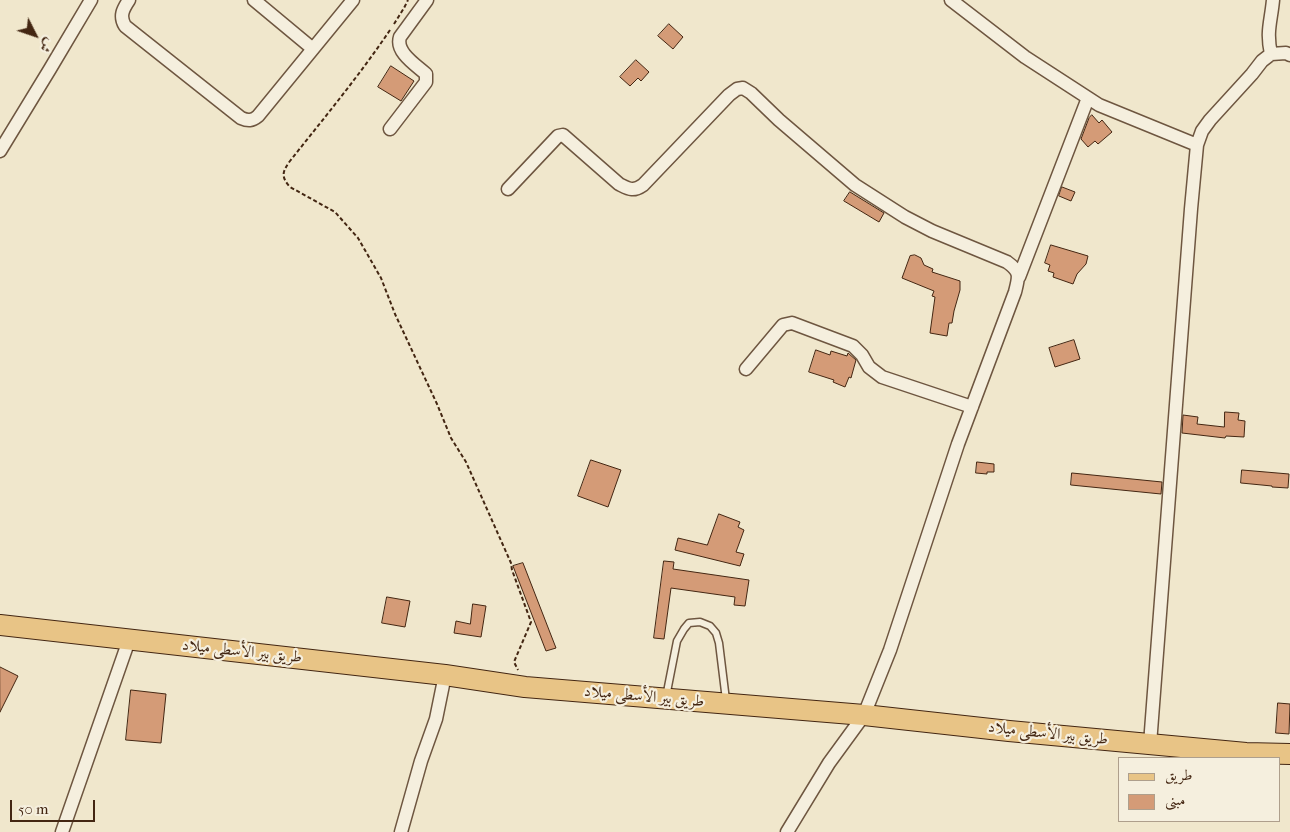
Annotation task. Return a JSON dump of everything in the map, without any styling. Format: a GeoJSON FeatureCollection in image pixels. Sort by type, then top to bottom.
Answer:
{"type":"FeatureCollection","features":[{"type":"Feature","properties":{"kind":"main road","name":"طريق بير الأسطى ميلاد"},"geometry":{"type":"LineString","coordinates":[[0,625],[445,675],[525,686],[864,715],[1246,753],[1290,754]]}},
{"type":"Feature","properties":{"kind":"street"},"geometry":{"type":"LineString","coordinates":[[0,151],[91,0]]}},
{"type":"Feature","properties":{"kind":"street"},"geometry":{"type":"LineString","coordinates":[[129,0],[122,13],[122,20],[126,26],[241,118],[246,120],[258,116],[353,0]]}},
{"type":"Feature","properties":{"kind":"street"},"geometry":{"type":"LineString","coordinates":[[254,0],[314,49]]}},
{"type":"Feature","properties":{"kind":"street"},"geometry":{"type":"LineString","coordinates":[[390,129],[426,82],[426,74],[402,51],[398,43],[400,37],[427,0]]}},
{"type":"Feature","properties":{"kind":"street"},"geometry":{"type":"LineString","coordinates":[[951,0],[1025,57],[1099,105],[1197,145]]}},
{"type":"Feature","properties":{"kind":"street"},"geometry":{"type":"LineString","coordinates":[[1271,54],[1268,28],[1273,0]]}},
{"type":"Feature","properties":{"kind":"street"},"geometry":{"type":"LineString","coordinates":[[1150,744],[1190,209],[1197,145],[1202,131],[1210,120],[1262,61],[1271,54],[1290,54]]}},
{"type":"Feature","properties":{"kind":"street"},"geometry":{"type":"LineString","coordinates":[[508,189],[558,136],[563,135],[619,184],[628,189],[637,189],[729,95],[737,88],[743,88],[855,185],[905,217],[932,231],[1007,262],[1016,268],[1019,277]]}},
{"type":"Feature","properties":{"kind":"street"},"geometry":{"type":"LineString","coordinates":[[787,832],[829,763],[864,715],[890,650],[958,444],[1019,277],[1088,98]]}},
{"type":"Feature","properties":{"kind":"street"},"geometry":{"type":"LineString","coordinates":[[746,370],[783,324],[792,323],[853,346],[862,355],[869,367],[882,377],[972,407]]}},
{"type":"Feature","properties":{"kind":"street"},"geometry":{"type":"LineString","coordinates":[[62,832],[129,640]]}},
{"type":"Feature","properties":{"kind":"street"},"geometry":{"type":"LineString","coordinates":[[400,832],[421,761],[436,719],[445,675]]}},
{"type":"Feature","properties":{"kind":"lane"},"geometry":{"type":"LineString","coordinates":[[666,699],[677,640],[690,623],[700,622],[710,626],[716,633],[719,643],[726,704]]}},
{"type":"Feature","properties":{"kind":"path"},"geometry":{"type":"LineString","coordinates":[[408,0],[380,45],[285,167],[283,173],[285,181],[290,187],[335,212],[358,238],[381,278],[395,314],[451,438],[466,462],[511,563],[531,622],[514,662],[525,686]]}},
{"type":"Feature","properties":{"kind":"building"},"geometry":{"type":"Polygon","coordinates":[[[669,24],[683,37],[673,49],[658,36],[669,24]]]}},
{"type":"Feature","properties":{"kind":"building"},"geometry":{"type":"Polygon","coordinates":[[[636,60],[649,72],[641,81],[638,78],[630,86],[620,77],[636,60]]]}},
{"type":"Feature","properties":{"kind":"building"},"geometry":{"type":"Polygon","coordinates":[[[391,66],[414,81],[401,101],[378,87],[391,66]]]}},
{"type":"Feature","properties":{"kind":"building"},"geometry":{"type":"Polygon","coordinates":[[[1092,115],[1099,123],[1102,120],[1112,132],[1098,144],[1095,141],[1088,147],[1081,139],[1092,115]]]}},
{"type":"Feature","properties":{"kind":"building"},"geometry":{"type":"Polygon","coordinates":[[[1062,187],[1075,192],[1071,201],[1059,196],[1062,187]]]}},
{"type":"Feature","properties":{"kind":"building"},"geometry":{"type":"Polygon","coordinates":[[[850,192],[884,213],[879,222],[844,201],[850,192]]]}},
{"type":"Feature","properties":{"kind":"building"},"geometry":{"type":"Polygon","coordinates":[[[1051,245],[1088,256],[1086,264],[1077,274],[1073,284],[1053,277],[1054,273],[1048,271],[1050,265],[1045,263],[1051,245]]]}},
{"type":"Feature","properties":{"kind":"building"},"geometry":{"type":"Polygon","coordinates":[[[915,255],[921,258],[924,265],[933,269],[932,272],[960,281],[960,290],[952,323],[949,323],[947,336],[930,333],[935,297],[932,296],[934,291],[902,278],[910,256],[915,255]]]}},
{"type":"Feature","properties":{"kind":"building"},"geometry":{"type":"Polygon","coordinates":[[[1074,340],[1080,359],[1055,367],[1049,348],[1074,340]]]}},
{"type":"Feature","properties":{"kind":"building"},"geometry":{"type":"Polygon","coordinates":[[[816,350],[830,355],[831,351],[847,356],[848,353],[856,360],[851,378],[849,377],[845,387],[833,382],[834,380],[809,372],[816,350]]]}},
{"type":"Feature","properties":{"kind":"building"},"geometry":{"type":"Polygon","coordinates":[[[1225,412],[1239,413],[1238,420],[1245,421],[1244,437],[1226,436],[1225,438],[1182,433],[1183,415],[1198,417],[1197,424],[1224,427],[1225,412]]]}},
{"type":"Feature","properties":{"kind":"building"},"geometry":{"type":"Polygon","coordinates":[[[591,460],[621,470],[608,507],[578,496],[591,460]]]}},
{"type":"Feature","properties":{"kind":"building"},"geometry":{"type":"Polygon","coordinates":[[[977,462],[994,464],[994,472],[987,472],[987,474],[976,473],[977,462]]]}},
{"type":"Feature","properties":{"kind":"building"},"geometry":{"type":"Polygon","coordinates":[[[1242,470],[1289,474],[1288,488],[1241,483],[1242,470]]]}},
{"type":"Feature","properties":{"kind":"building"},"geometry":{"type":"Polygon","coordinates":[[[1072,473],[1162,482],[1161,494],[1071,485],[1072,473]]]}},
{"type":"Feature","properties":{"kind":"building"},"geometry":{"type":"Polygon","coordinates":[[[719,514],[740,522],[738,527],[744,530],[736,552],[744,554],[740,566],[675,550],[678,538],[707,545],[719,514]]]}},
{"type":"Feature","properties":{"kind":"building"},"geometry":{"type":"Polygon","coordinates":[[[664,561],[674,562],[673,569],[749,580],[745,606],[734,605],[735,597],[671,588],[664,639],[654,638],[664,561]]]}},
{"type":"Feature","properties":{"kind":"building"},"geometry":{"type":"Polygon","coordinates":[[[523,563],[556,648],[546,651],[513,566],[523,563]]]}},
{"type":"Feature","properties":{"kind":"building"},"geometry":{"type":"Polygon","coordinates":[[[387,597],[410,601],[405,627],[382,623],[387,597]]]}},
{"type":"Feature","properties":{"kind":"building"},"geometry":{"type":"Polygon","coordinates":[[[473,604],[486,606],[481,637],[454,633],[456,621],[470,624],[473,604]]]}},
{"type":"Feature","properties":{"kind":"building"},"geometry":{"type":"Polygon","coordinates":[[[0,667],[18,676],[0,712],[0,667]]]}},
{"type":"Feature","properties":{"kind":"building"},"geometry":{"type":"Polygon","coordinates":[[[131,690],[166,694],[161,743],[126,740],[131,690]]]}},
{"type":"Feature","properties":{"kind":"building"},"geometry":{"type":"Polygon","coordinates":[[[1278,703],[1290,704],[1289,734],[1276,733],[1278,703]]]}}]}
